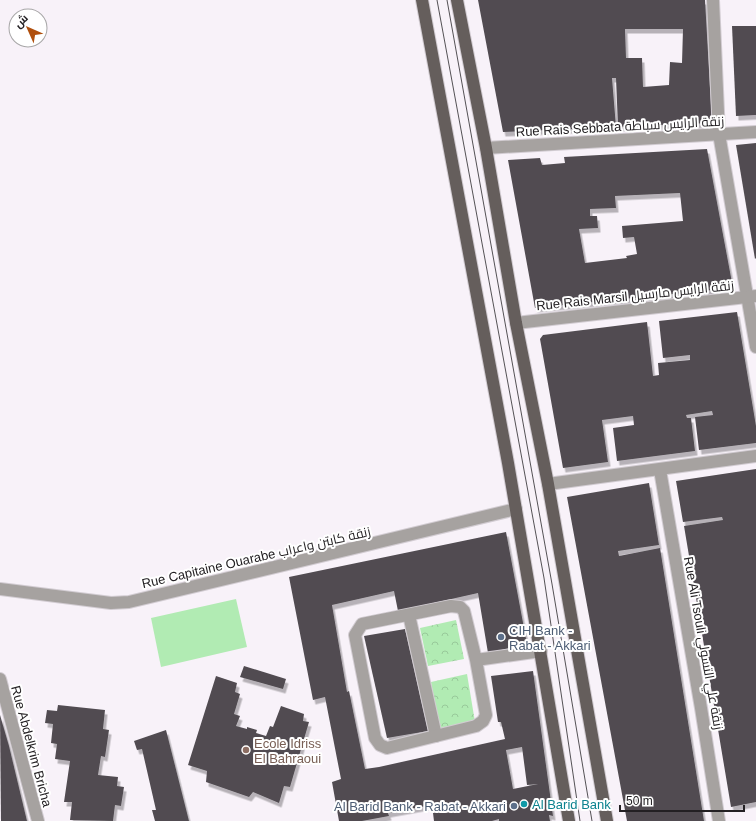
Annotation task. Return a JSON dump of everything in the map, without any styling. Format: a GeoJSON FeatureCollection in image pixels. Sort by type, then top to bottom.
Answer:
{"type":"FeatureCollection","features":[{"type":"Feature","properties":{"kind":"main road"},"geometry":{"type":"LineString","coordinates":[[422,0],[516,509],[569,821]]}},
{"type":"Feature","properties":{"kind":"main road"},"geometry":{"type":"LineString","coordinates":[[457,0],[486,148],[516,323],[548,484],[607,821]]}},
{"type":"Feature","properties":{"kind":"street"},"geometry":{"type":"LineString","coordinates":[[713,0],[720,134],[752,296],[756,347]]}},
{"type":"Feature","properties":{"kind":"street","name":"Rue Rais Sebbata زنقة الرايس سباطة"},"geometry":{"type":"LineString","coordinates":[[486,148],[756,132]]}},
{"type":"Feature","properties":{"kind":"street","name":"Rue Rais Marsil زنقة الرايس مارسيل"},"geometry":{"type":"LineString","coordinates":[[516,323],[752,296]]}},
{"type":"Feature","properties":{"kind":"street"},"geometry":{"type":"LineString","coordinates":[[548,484],[756,456]]}},
{"type":"Feature","properties":{"kind":"street","name":"Rue Ali Tsouli زنقة علي التسولي"},"geometry":{"type":"LineString","coordinates":[[660,470],[701,708],[718,821]]}},
{"type":"Feature","properties":{"kind":"street","name":"Rue Capitaine Ouarabe زنقة كابتن واعراب"},"geometry":{"type":"LineString","coordinates":[[0,589],[111,603],[129,602],[516,509]]}},
{"type":"Feature","properties":{"kind":"street"},"geometry":{"type":"LineString","coordinates":[[451,606],[460,607],[464,611],[476,660],[486,715],[483,721],[476,726],[387,748],[380,745],[376,738],[355,635],[362,624],[451,606]]}},
{"type":"Feature","properties":{"kind":"street"},"geometry":{"type":"LineString","coordinates":[[409,615],[436,736]]}},
{"type":"Feature","properties":{"kind":"street"},"geometry":{"type":"LineString","coordinates":[[476,660],[541,651]]}},
{"type":"Feature","properties":{"kind":"street","name":"Rue Abdelkrim Bricha"},"geometry":{"type":"LineString","coordinates":[[0,679],[38,821]]}},
{"type":"Feature","properties":{"kind":"green space"},"geometry":{"type":"Polygon","coordinates":[[[236,599],[247,647],[161,667],[151,618],[236,599]]]}},
{"type":"Feature","properties":{"kind":"green space"},"geometry":{"type":"Polygon","coordinates":[[[456,620],[464,659],[428,666],[420,628],[456,620]]]}},
{"type":"Feature","properties":{"kind":"green space"},"geometry":{"type":"Polygon","coordinates":[[[467,674],[475,722],[440,730],[431,682],[467,674]]]}},
{"type":"Feature","properties":{"kind":"building"},"geometry":{"type":"Polygon","coordinates":[[[478,0],[705,0],[712,123],[618,127],[616,78],[612,78],[616,127],[503,132],[478,0]],[[625,29],[626,58],[642,58],[643,87],[669,85],[670,62],[682,63],[683,29],[625,29]]]}},
{"type":"Feature","properties":{"kind":"building"},"geometry":{"type":"Polygon","coordinates":[[[732,26],[756,26],[756,115],[736,116],[732,26]]]}},
{"type":"Feature","properties":{"kind":"building"},"geometry":{"type":"Polygon","coordinates":[[[756,143],[756,258],[755,259],[736,145],[756,143]]]}},
{"type":"Feature","properties":{"kind":"building"},"geometry":{"type":"Polygon","coordinates":[[[707,149],[733,288],[535,308],[508,160],[540,158],[542,165],[565,163],[564,157],[707,149]],[[680,193],[615,196],[616,208],[590,209],[590,216],[597,216],[598,228],[579,229],[585,263],[627,258],[626,256],[637,254],[634,237],[623,238],[622,226],[683,221],[680,193]]]}},
{"type":"Feature","properties":{"kind":"building"},"geometry":{"type":"Polygon","coordinates":[[[737,312],[756,426],[756,443],[699,450],[695,417],[713,415],[712,411],[686,415],[687,418],[691,418],[695,451],[617,461],[613,428],[634,425],[633,416],[602,420],[608,462],[563,468],[540,339],[543,335],[647,322],[653,376],[659,375],[658,363],[690,360],[690,355],[663,358],[659,321],[737,312]]]}},
{"type":"Feature","properties":{"kind":"building"},"geometry":{"type":"Polygon","coordinates":[[[756,469],[756,802],[731,807],[684,526],[723,520],[722,517],[683,522],[676,481],[756,469]]]}},
{"type":"Feature","properties":{"kind":"building"},"geometry":{"type":"Polygon","coordinates":[[[649,483],[659,545],[618,551],[619,556],[660,548],[704,821],[627,821],[567,497],[649,483]]]}},
{"type":"Feature","properties":{"kind":"building"},"geometry":{"type":"Polygon","coordinates":[[[506,532],[527,644],[488,653],[478,593],[398,611],[394,591],[332,605],[347,692],[349,691],[365,769],[505,739],[501,722],[498,722],[491,676],[533,671],[553,816],[549,815],[550,821],[499,821],[499,819],[492,821],[434,821],[432,805],[388,813],[389,816],[362,821],[339,821],[332,782],[341,779],[325,697],[313,700],[289,577],[506,532]],[[522,747],[506,750],[513,789],[538,784],[527,785],[522,747]]]}},
{"type":"Feature","properties":{"kind":"building"},"geometry":{"type":"Polygon","coordinates":[[[405,629],[428,731],[387,738],[364,636],[405,629]]]}},
{"type":"Feature","properties":{"kind":"building"},"geometry":{"type":"Polygon","coordinates":[[[244,666],[286,679],[283,689],[240,677],[244,666]]]}},
{"type":"Feature","properties":{"kind":"building","name":"Ecole Idriss El Bahraoui"},"geometry":{"type":"Polygon","coordinates":[[[216,676],[237,683],[235,692],[240,694],[234,714],[240,716],[236,726],[257,730],[256,733],[266,736],[270,726],[273,727],[281,706],[304,714],[303,721],[309,722],[290,787],[284,786],[279,803],[253,792],[249,797],[206,782],[207,771],[188,765],[216,676]]]}},
{"type":"Feature","properties":{"kind":"building"},"geometry":{"type":"Polygon","coordinates":[[[58,705],[105,710],[103,729],[109,730],[105,757],[101,756],[98,775],[118,777],[117,786],[124,787],[121,806],[115,805],[113,821],[70,820],[72,802],[64,802],[70,761],[55,759],[57,744],[51,743],[53,724],[45,723],[47,710],[57,711],[58,705]]]}},
{"type":"Feature","properties":{"kind":"building"},"geometry":{"type":"Polygon","coordinates":[[[0,715],[9,746],[27,821],[1,821],[0,715]]]}},
{"type":"Feature","properties":{"kind":"building"},"geometry":{"type":"Polygon","coordinates":[[[166,730],[189,821],[155,821],[152,810],[156,810],[142,749],[137,750],[134,741],[166,730]]]}},
{"type":"Feature","properties":{"kind":"tram line"},"geometry":{"type":"LineString","coordinates":[[437,0],[544,578],[580,821]]}},
{"type":"Feature","properties":{"kind":"tram line"},"geometry":{"type":"LineString","coordinates":[[447,0],[552,584],[592,821]]}},
{"type":"Feature","properties":{"kind":"place","name":"CIH Bank - Rabat - Akkari"},"geometry":{"type":"Point","coordinates":[501,637]}},
{"type":"Feature","properties":{"kind":"place","name":"Ecole Idriss El Bahraoui"},"geometry":{"type":"Point","coordinates":[246,750]}},
{"type":"Feature","properties":{"kind":"place","name":"Al Barid Bank"},"geometry":{"type":"Point","coordinates":[524,804]}},
{"type":"Feature","properties":{"kind":"place","name":"Al Barid Bank - Rabat - Akkari"},"geometry":{"type":"Point","coordinates":[514,806]}}]}
